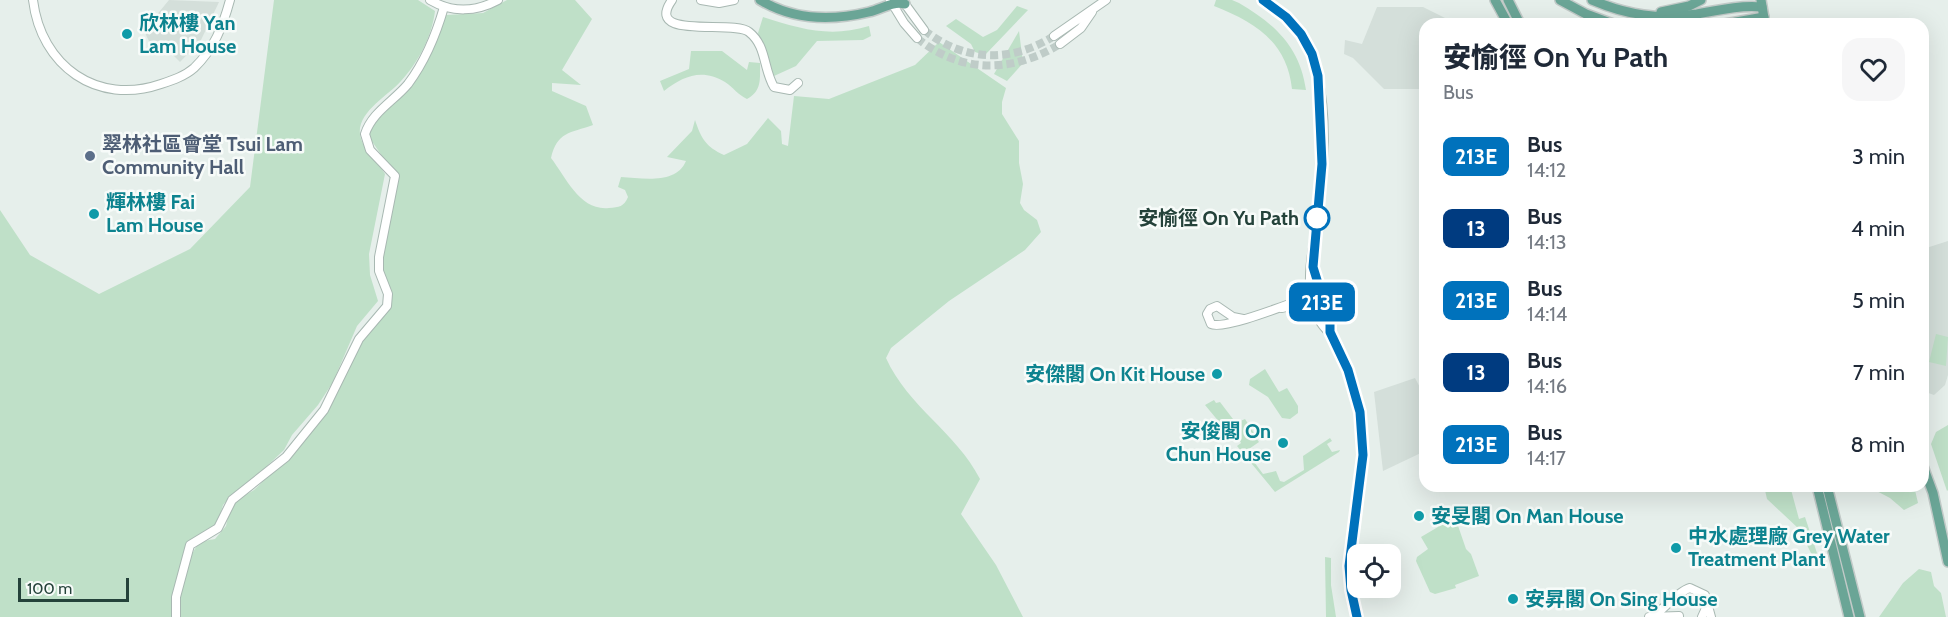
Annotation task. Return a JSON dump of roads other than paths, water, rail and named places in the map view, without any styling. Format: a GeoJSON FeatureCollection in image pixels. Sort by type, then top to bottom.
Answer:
{"type":"FeatureCollection","features":[{"type":"Feature","properties":{"kind":"main road"},"geometry":{"type":"LineString","coordinates":[[760,0],[812,17],[865,13],[892,3],[909,5]]}},
{"type":"Feature","properties":{"kind":"main road"},"geometry":{"type":"LineString","coordinates":[[1495,0],[1505,18]]}},
{"type":"Feature","properties":{"kind":"main road"},"geometry":{"type":"LineString","coordinates":[[1508,0],[1517,18]]}},
{"type":"Feature","properties":{"kind":"main road"},"geometry":{"type":"LineString","coordinates":[[1560,0],[1597,18]]}},
{"type":"Feature","properties":{"kind":"main road"},"geometry":{"type":"LineString","coordinates":[[1592,0],[1622,12],[1644,15],[1677,16],[1750,3],[1763,12]]}},
{"type":"Feature","properties":{"kind":"main road"},"geometry":{"type":"LineString","coordinates":[[1644,15],[1676,10],[1701,0]]}},
{"type":"Feature","properties":{"kind":"main road"},"geometry":{"type":"LineString","coordinates":[[1750,3],[1752,18]]}},
{"type":"Feature","properties":{"kind":"main road"},"geometry":{"type":"LineString","coordinates":[[1929,482],[1948,562]]}},
{"type":"Feature","properties":{"kind":"main road"},"geometry":{"type":"LineString","coordinates":[[1818,492],[1849,617]]}},
{"type":"Feature","properties":{"kind":"main road"},"geometry":{"type":"LineString","coordinates":[[1829,492],[1860,617]]}},
{"type":"Feature","properties":{"kind":"street"},"geometry":{"type":"LineString","coordinates":[[33,0],[38,27],[46,44],[64,66],[85,81],[109,89],[130,90],[177,79],[193,69],[218,38],[230,0]]}},
{"type":"Feature","properties":{"kind":"street"},"geometry":{"type":"LineString","coordinates":[[430,0],[444,7],[469,10],[498,0]]}},
{"type":"Feature","properties":{"kind":"street"},"geometry":{"type":"LineString","coordinates":[[672,0],[668,16],[676,25],[690,28],[723,25],[742,28],[760,46],[774,87],[778,90],[790,90],[798,83]]}},
{"type":"Feature","properties":{"kind":"street"},"geometry":{"type":"LineString","coordinates":[[701,0],[719,3],[734,0]]}},
{"type":"Feature","properties":{"kind":"street"},"geometry":{"type":"LineString","coordinates":[[1054,36],[1106,0]]}},
{"type":"Feature","properties":{"kind":"street"},"geometry":{"type":"LineString","coordinates":[[1263,0],[1286,17],[1301,34],[1312,54],[1318,76],[1322,164],[1313,267],[1309,275],[1321,325],[1330,332],[1353,384],[1362,426],[1362,470],[1349,566],[1357,617]]}},
{"type":"Feature","properties":{"kind":"street"},"geometry":{"type":"LineString","coordinates":[[892,3],[917,38]]}},
{"type":"Feature","properties":{"kind":"street"},"geometry":{"type":"LineString","coordinates":[[909,5],[924,30]]}},
{"type":"Feature","properties":{"kind":"street"},"geometry":{"type":"LineString","coordinates":[[176,617],[176,597],[190,545],[216,531],[233,498],[255,484],[288,454],[327,405],[361,335],[387,306],[388,294],[380,271],[379,257],[395,176],[370,150],[365,134],[374,118],[406,86],[419,68],[436,36],[444,7]]}},
{"type":"Feature","properties":{"kind":"street"},"geometry":{"type":"LineString","coordinates":[[1060,44],[1081,28],[1095,9]]}},
{"type":"Feature","properties":{"kind":"street"},"geometry":{"type":"LineString","coordinates":[[1243,319],[1217,306],[1208,311],[1210,324],[1221,326],[1316,297]]}},
{"type":"Feature","properties":{"kind":"street"},"geometry":{"type":"LineString","coordinates":[[1221,326],[1227,318],[1226,312]]}},
{"type":"Feature","properties":{"kind":"street"},"geometry":{"type":"LineString","coordinates":[[1652,616],[1674,601],[1680,592],[1690,588],[1701,591],[1711,617]]}},
{"type":"Feature","properties":{"kind":"street"},"geometry":{"type":"LineString","coordinates":[[1652,616],[1679,617],[1674,601]]}},
{"type":"Feature","properties":{"kind":"street"},"geometry":{"type":"LineString","coordinates":[[1702,617],[1707,606]]}},
{"type":"Feature","properties":{"kind":"tunnel"},"geometry":{"type":"LineString","coordinates":[[924,30],[939,41],[955,48],[988,55],[1021,51],[1054,36]]}},
{"type":"Feature","properties":{"kind":"tunnel"},"geometry":{"type":"LineString","coordinates":[[917,38],[951,58],[987,65],[1024,60],[1042,54],[1060,44]]}},
{"type":"Feature","properties":{"kind":"place","name":"欣林樓 Yan Lam House"},"geometry":{"type":"Point","coordinates":[127,34]}},
{"type":"Feature","properties":{"kind":"place","name":"翠林社區會堂 Tsui Lam Community Hall"},"geometry":{"type":"Point","coordinates":[90,156]}},
{"type":"Feature","properties":{"kind":"place","name":"輝林樓 Fai Lam House"},"geometry":{"type":"Point","coordinates":[94,214]}},
{"type":"Feature","properties":{"kind":"place","name":"安愉徑 On Yu Path"},"geometry":{"type":"Point","coordinates":[1317,218]}},
{"type":"Feature","properties":{"kind":"place","name":"安傑閣 On Kit House"},"geometry":{"type":"Point","coordinates":[1217,374]}},
{"type":"Feature","properties":{"kind":"place","name":"安俊閣 On Chun House"},"geometry":{"type":"Point","coordinates":[1283,443]}},
{"type":"Feature","properties":{"kind":"place","name":"安旻閣 On Man House"},"geometry":{"type":"Point","coordinates":[1419,516]}},
{"type":"Feature","properties":{"kind":"place","name":"中水處理廠 Grey Water Treatment Plant"},"geometry":{"type":"Point","coordinates":[1676,548]}},
{"type":"Feature","properties":{"kind":"place","name":"安昇閣 On Sing House"},"geometry":{"type":"Point","coordinates":[1513,599]}}]}
